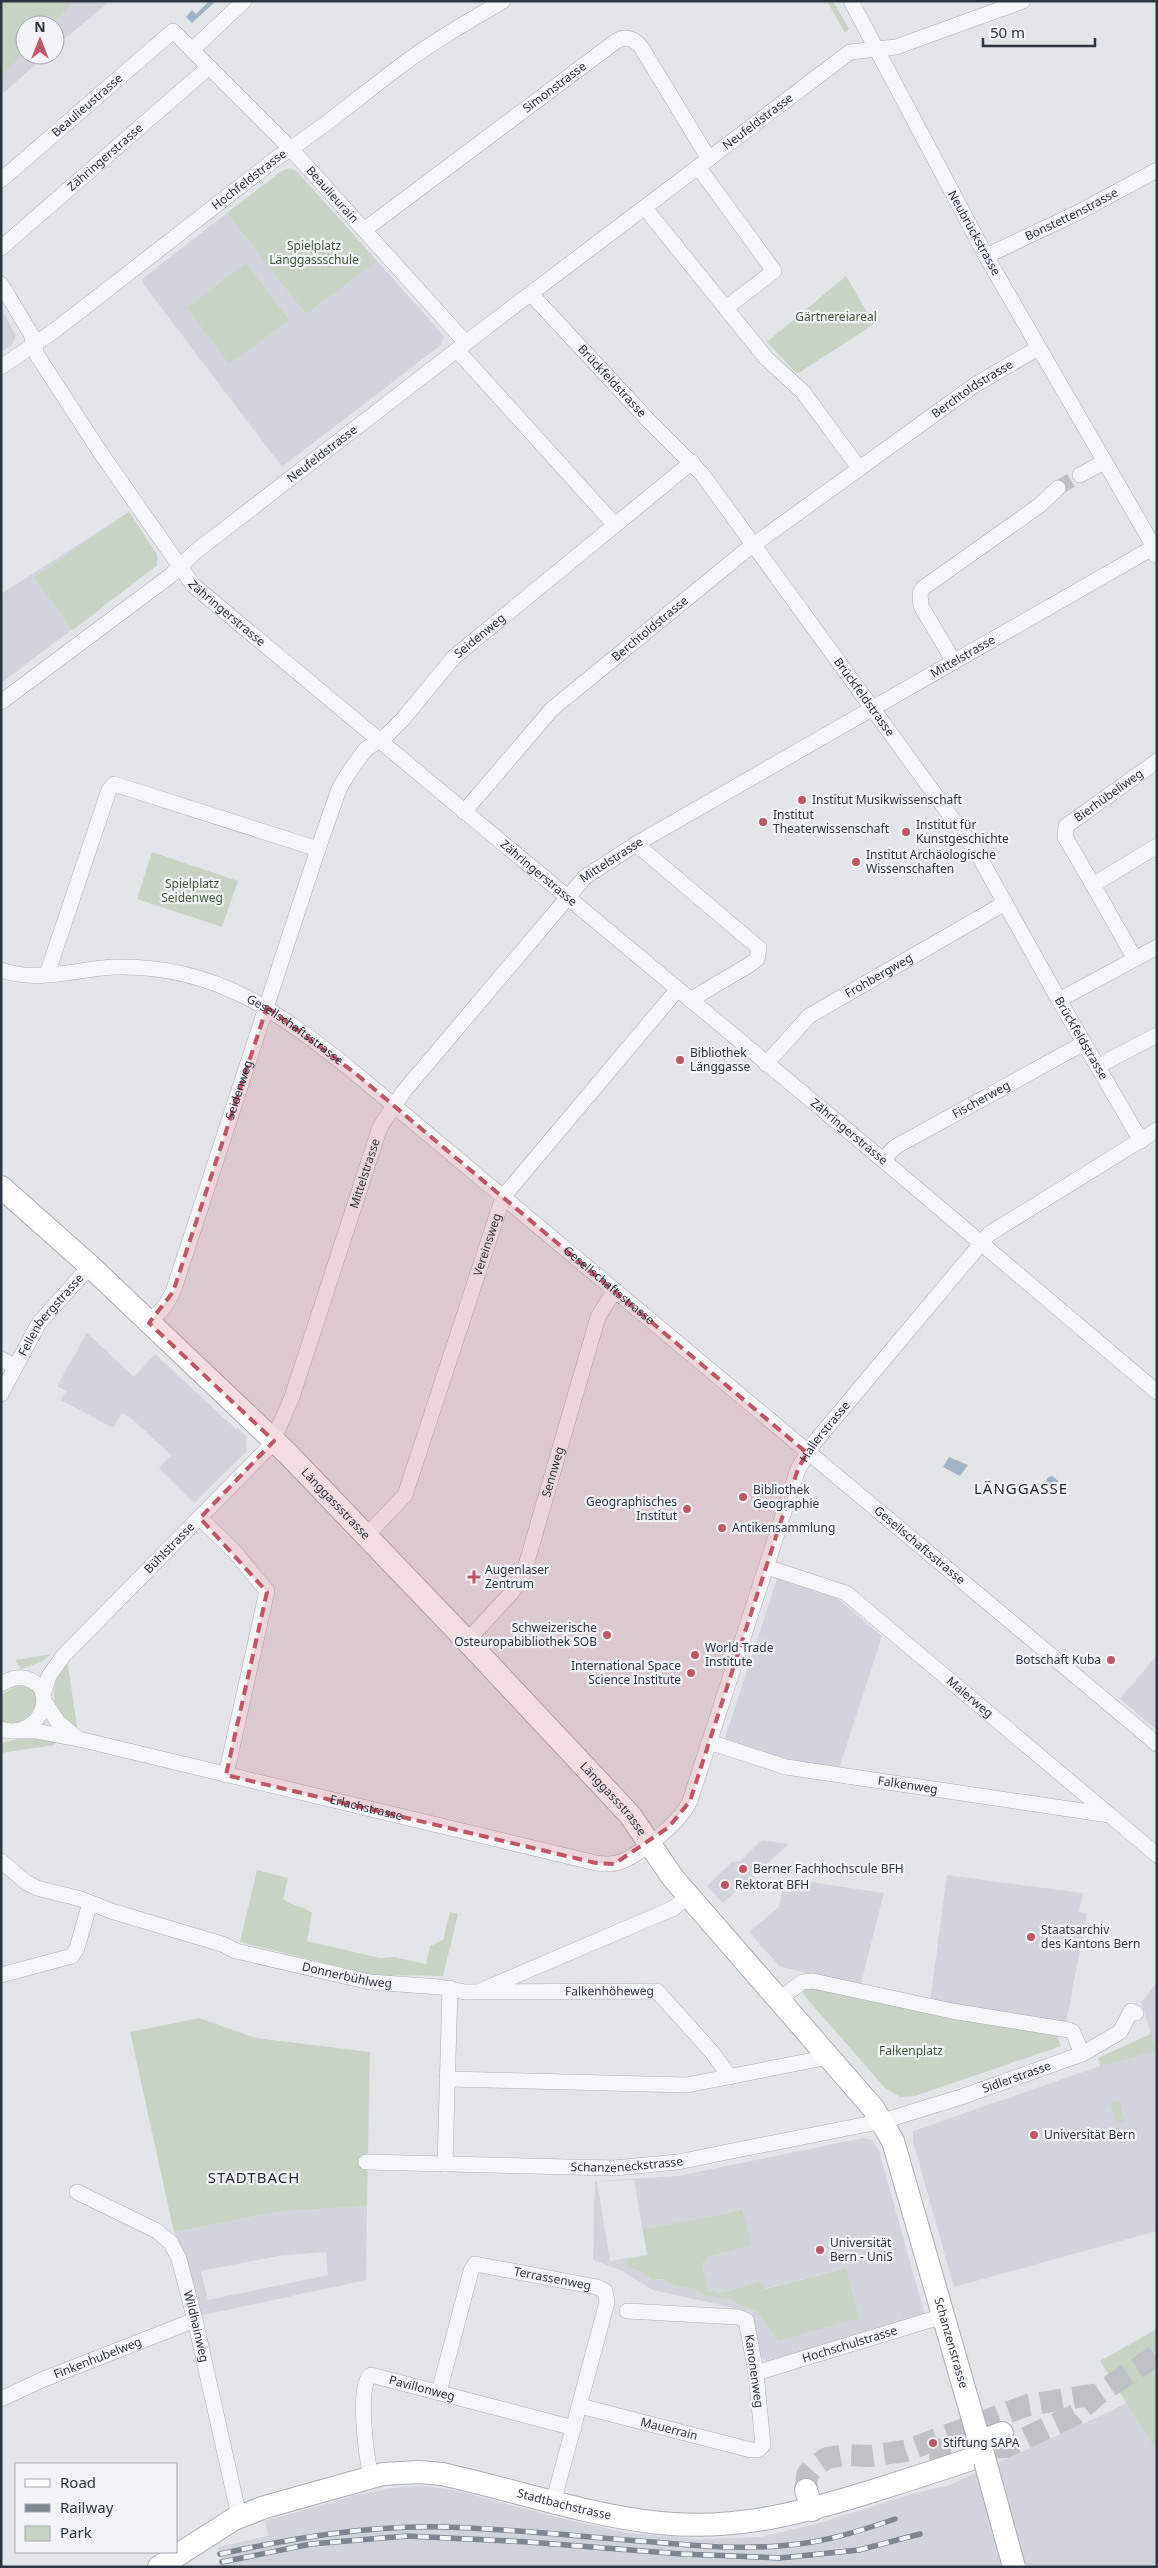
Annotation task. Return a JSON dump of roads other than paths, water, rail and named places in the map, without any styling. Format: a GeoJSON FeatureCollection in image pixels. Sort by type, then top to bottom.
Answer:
{"type":"FeatureCollection","features":[{"type":"Feature","properties":{"kind":"main road","name":"Länggassstrasse"},"geometry":{"type":"LineString","coordinates":[[1,1187],[90,1266],[273,1440],[467,1641],[630,1815],[649,1843]]}},
{"type":"Feature","properties":{"kind":"main road"},"geometry":{"type":"LineString","coordinates":[[649,1843],[673,1878],[780,2000],[883,2122]]}},
{"type":"Feature","properties":{"kind":"main road","name":"Schanzenstrasse"},"geometry":{"type":"LineString","coordinates":[[883,2122],[898,2155],[1014,2567]]}},
{"type":"Feature","properties":{"kind":"main road","name":"Stadtbachstrasse"},"geometry":{"type":"LineString","coordinates":[[159,2567],[239,2516],[371,2476],[395,2473],[442,2474],[554,2503],[629,2519],[700,2525],[749,2523],[809,2500],[982,2453],[1002,2433]]}},
{"type":"Feature","properties":{"kind":"street"},"geometry":{"type":"LineString","coordinates":[[192,50],[244,1]]}},
{"type":"Feature","properties":{"kind":"street","name":"Hochfeldstrasse"},"geometry":{"type":"LineString","coordinates":[[1,367],[34,345],[425,48],[503,1]]}},
{"type":"Feature","properties":{"kind":"street","name":"Neubrückstrasse"},"geometry":{"type":"LineString","coordinates":[[851,1],[875,50],[986,256],[1156,549]]}},
{"type":"Feature","properties":{"kind":"street","name":"Neufeldstrasse"},"geometry":{"type":"LineString","coordinates":[[1,702],[180,568],[194,552],[461,346],[850,52],[896,48],[1023,1]]}},
{"type":"Feature","properties":{"kind":"street","name":"Beaulieurain"},"geometry":{"type":"LineString","coordinates":[[173,32],[291,148],[364,230],[614,524]]}},
{"type":"Feature","properties":{"kind":"street","name":"Beaulieustrasse"},"geometry":{"type":"LineString","coordinates":[[1,180],[173,32]]}},
{"type":"Feature","properties":{"kind":"street","name":"Simonstrasse"},"geometry":{"type":"LineString","coordinates":[[364,230],[615,42],[624,38],[633,39],[641,47],[704,164]]}},
{"type":"Feature","properties":{"kind":"street","name":"Zähringerstrasse"},"geometry":{"type":"LineString","coordinates":[[1,248],[209,67]]}},
{"type":"Feature","properties":{"kind":"street"},"geometry":{"type":"LineString","coordinates":[[704,164],[774,271],[726,308]]}},
{"type":"Feature","properties":{"kind":"street","name":"Bonstettenstrasse"},"geometry":{"type":"LineString","coordinates":[[986,256],[1086,208],[1157,170]]}},
{"type":"Feature","properties":{"kind":"street"},"geometry":{"type":"LineString","coordinates":[[645,208],[766,358],[807,397],[859,468]]}},
{"type":"Feature","properties":{"kind":"street","name":"Zähringerstrasse"},"geometry":{"type":"LineString","coordinates":[[1,284],[31,334],[38,355],[100,452],[193,585],[883,1160],[1157,1392]]}},
{"type":"Feature","properties":{"kind":"street","name":"Brückfeldstrasse"},"geometry":{"type":"LineString","coordinates":[[531,294],[649,421],[692,462],[976,851],[1059,1000],[1141,1141]]}},
{"type":"Feature","properties":{"kind":"street","name":"Berchtoldstrasse"},"geometry":{"type":"LineString","coordinates":[[464,812],[552,709],[754,545],[974,385],[1038,348]]}},
{"type":"Feature","properties":{"kind":"street","name":"Seidenweg"},"geometry":{"type":"LineString","coordinates":[[150,1323],[165,1306],[173,1292],[318,849],[344,781],[366,749],[380,741],[403,719],[454,658],[614,524],[692,462]]}},
{"type":"Feature","properties":{"kind":"street"},"geometry":{"type":"LineString","coordinates":[[1080,475],[1104,462]]}},
{"type":"Feature","properties":{"kind":"street"},"geometry":{"type":"LineString","coordinates":[[954,662],[921,606],[919,596],[921,590],[1040,505],[1058,488]]}},
{"type":"Feature","properties":{"kind":"street","name":"Mittelstrasse"},"geometry":{"type":"LineString","coordinates":[[273,1440],[292,1398],[376,1137],[394,1106],[566,897],[592,871],[636,844],[1156,549]]}},
{"type":"Feature","properties":{"kind":"street","name":"Bierhübeliweg"},"geometry":{"type":"LineString","coordinates":[[1093,884],[1065,837],[1066,826],[1157,761]]}},
{"type":"Feature","properties":{"kind":"street"},"geometry":{"type":"LineString","coordinates":[[47,974],[109,790],[114,784],[318,849]]}},
{"type":"Feature","properties":{"kind":"street"},"geometry":{"type":"LineString","coordinates":[[636,844],[759,948],[757,959],[690,1000]]}},
{"type":"Feature","properties":{"kind":"street"},"geometry":{"type":"LineString","coordinates":[[1135,959],[1093,884],[1157,846]]}},
{"type":"Feature","properties":{"kind":"street","name":"Frohbergweg"},"geometry":{"type":"LineString","coordinates":[[766,1064],[809,1016],[1005,902]]}},
{"type":"Feature","properties":{"kind":"street"},"geometry":{"type":"LineString","coordinates":[[1059,1000],[1157,947]]}},
{"type":"Feature","properties":{"kind":"street","name":"Gesellschaftsstrasse"},"geometry":{"type":"LineString","coordinates":[[1,970],[23,975],[120,967],[168,971],[213,983],[245,995],[267,1007],[316,1042],[394,1106],[789,1435],[807,1454],[976,1591],[1157,1744]]}},
{"type":"Feature","properties":{"kind":"street","name":"Vereinsweg"},"geometry":{"type":"LineString","coordinates":[[366,1536],[405,1495],[503,1197],[677,990]]}},
{"type":"Feature","properties":{"kind":"street"},"geometry":{"type":"LineString","coordinates":[[1098,1066],[1157,1035]]}},
{"type":"Feature","properties":{"kind":"street","name":"Fischerweg"},"geometry":{"type":"LineString","coordinates":[[883,1160],[895,1147],[1084,1043]]}},
{"type":"Feature","properties":{"kind":"street","name":"Hallerstrasse"},"geometry":{"type":"LineString","coordinates":[[649,1843],[680,1818],[686,1809],[798,1468],[807,1454],[989,1234],[1157,1130]]}},
{"type":"Feature","properties":{"kind":"street","name":"Fellenbergstrasse"},"geometry":{"type":"LineString","coordinates":[[1,1394],[44,1316],[90,1266]]}},
{"type":"Feature","properties":{"kind":"street","name":"Sennweg"},"geometry":{"type":"LineString","coordinates":[[467,1641],[512,1592],[524,1572],[598,1317],[615,1290]]}},
{"type":"Feature","properties":{"kind":"street"},"geometry":{"type":"LineString","coordinates":[[1,1359],[15,1366]]}},
{"type":"Feature","properties":{"kind":"street","name":"Bühlstrasse"},"geometry":{"type":"LineString","coordinates":[[7,1732],[33,1723],[40,1714],[49,1676],[64,1655],[261,1456],[273,1440]]}},
{"type":"Feature","properties":{"kind":"street"},"geometry":{"type":"LineString","coordinates":[[200,1518],[234,1551],[265,1586],[268,1593],[226,1775]]}},
{"type":"Feature","properties":{"kind":"street","name":"Malerweg"},"geometry":{"type":"LineString","coordinates":[[767,1566],[846,1593],[1157,1855]]}},
{"type":"Feature","properties":{"kind":"street","name":"Bühlstrasse"},"geometry":{"type":"LineString","coordinates":[[9,1679],[35,1673],[64,1655]]}},
{"type":"Feature","properties":{"kind":"street","name":"Erlachstrasse"},"geometry":{"type":"LineString","coordinates":[[9,1679],[36,1683],[58,1722],[78,1739]]}},
{"type":"Feature","properties":{"kind":"street","name":"Erlachstrasse"},"geometry":{"type":"LineString","coordinates":[[7,1732],[36,1731],[78,1739],[602,1864],[618,1863],[649,1843]]}},
{"type":"Feature","properties":{"kind":"street","name":"Falkenweg"},"geometry":{"type":"LineString","coordinates":[[709,1742],[786,1767],[1109,1815]]}},
{"type":"Feature","properties":{"kind":"street","name":"Donnerbühlweg"},"geometry":{"type":"LineString","coordinates":[[1,1861],[27,1883],[37,1888],[222,1944],[236,1951],[366,1982],[479,1992]]}},
{"type":"Feature","properties":{"kind":"street"},"geometry":{"type":"LineString","coordinates":[[479,1992],[660,1914],[678,1905],[689,1895]]}},
{"type":"Feature","properties":{"kind":"street"},"geometry":{"type":"LineString","coordinates":[[1,1975],[72,1956],[77,1948],[90,1903]]}},
{"type":"Feature","properties":{"kind":"street"},"geometry":{"type":"LineString","coordinates":[[780,2000],[802,1982],[813,1981],[952,2011],[1069,2030],[1073,2032],[1082,2054]]}},
{"type":"Feature","properties":{"kind":"street"},"geometry":{"type":"LineString","coordinates":[[444,2164],[450,1988]]}},
{"type":"Feature","properties":{"kind":"street","name":"Falkenhöheweg"},"geometry":{"type":"LineString","coordinates":[[479,1992],[657,1991],[711,2051],[730,2077]]}},
{"type":"Feature","properties":{"kind":"street","name":"Sidlerstrasse"},"geometry":{"type":"LineString","coordinates":[[883,2122],[918,2112],[1082,2054],[1120,2032],[1131,2012],[1136,2013]]}},
{"type":"Feature","properties":{"kind":"street"},"geometry":{"type":"LineString","coordinates":[[447,2079],[687,2085],[829,2057]]}},
{"type":"Feature","properties":{"kind":"street","name":"Schanzeneckstrasse"},"geometry":{"type":"LineString","coordinates":[[366,2162],[638,2167],[678,2162],[883,2122]]}},
{"type":"Feature","properties":{"kind":"street","name":"Wildhainweg"},"geometry":{"type":"LineString","coordinates":[[76,2192],[167,2238],[179,2259],[195,2320],[239,2516]]}},
{"type":"Feature","properties":{"kind":"street","name":"Terrassenweg"},"geometry":{"type":"LineString","coordinates":[[439,2392],[471,2271],[475,2264],[597,2287],[606,2293],[606,2302],[554,2503]]}},
{"type":"Feature","properties":{"kind":"street","name":"Kanonenweg"},"geometry":{"type":"LineString","coordinates":[[628,2311],[744,2318],[748,2324],[756,2373],[763,2442],[758,2450]]}},
{"type":"Feature","properties":{"kind":"street","name":"Hochschulstrasse"},"geometry":{"type":"LineString","coordinates":[[756,2373],[943,2316]]}},
{"type":"Feature","properties":{"kind":"street","name":"Finkenhubelweg"},"geometry":{"type":"LineString","coordinates":[[1,2399],[44,2379],[195,2320]]}},
{"type":"Feature","properties":{"kind":"street","name":"Pavillonweg"},"geometry":{"type":"LineString","coordinates":[[371,2476],[365,2455],[364,2414],[367,2379],[375,2375],[574,2428]]}},
{"type":"Feature","properties":{"kind":"street","name":"Mauerrain"},"geometry":{"type":"LineString","coordinates":[[580,2406],[751,2450],[758,2450]]}},
{"type":"Feature","properties":{"kind":"water"},"geometry":{"type":"Polygon","coordinates":[[[209,1],[216,1],[192,23],[186,17],[192,10],[196,14],[209,1]]]}},
{"type":"Feature","properties":{"kind":"water"},"geometry":{"type":"Polygon","coordinates":[[[949,1457],[968,1465],[960,1476],[943,1467],[949,1457]]]}},
{"type":"Feature","properties":{"kind":"water"},"geometry":{"type":"Polygon","coordinates":[[[1052,1476],[1068,1489],[1062,1496],[1046,1483],[1047,1478],[1052,1476]]]}},
{"type":"Feature","properties":{"kind":"tunnel"},"geometry":{"type":"LineString","coordinates":[[1058,488],[1080,475]]}},
{"type":"Feature","properties":{"kind":"tunnel"},"geometry":{"type":"LineString","coordinates":[[929,2450],[1006,2447],[1075,2415],[1098,2394],[1157,2355]]}},
{"type":"Feature","properties":{"kind":"tunnel"},"geometry":{"type":"LineString","coordinates":[[806,2490],[807,2475],[827,2458],[845,2455],[870,2456],[905,2451],[1028,2405],[1098,2394]]}},
{"type":"Feature","properties":{"kind":"railway"},"geometry":{"type":"LineString","coordinates":[[220,2554],[360,2530],[416,2527],[497,2529],[704,2546],[772,2546],[802,2544],[829,2539],[895,2519]]}},
{"type":"Feature","properties":{"kind":"railway"},"geometry":{"type":"LineString","coordinates":[[222,2562],[311,2544],[407,2536],[528,2542],[682,2554],[780,2558],[859,2550],[920,2534]]}},
{"type":"Feature","properties":{"kind":"place","name":"Institut Musikwissenschaft"},"geometry":{"type":"Point","coordinates":[802,800]}},
{"type":"Feature","properties":{"kind":"place","name":"Institut Theaterwissenschaft"},"geometry":{"type":"Point","coordinates":[763,822]}},
{"type":"Feature","properties":{"kind":"place","name":"Institut für Kunstgeschichte"},"geometry":{"type":"Point","coordinates":[906,832]}},
{"type":"Feature","properties":{"kind":"place","name":"Institut Archäologische Wissenschaften"},"geometry":{"type":"Point","coordinates":[856,862]}},
{"type":"Feature","properties":{"kind":"place","name":"Bibliothek Länggasse"},"geometry":{"type":"Point","coordinates":[680,1060]}},
{"type":"Feature","properties":{"kind":"place","name":"Bibliothek Geographie"},"geometry":{"type":"Point","coordinates":[743,1497]}},
{"type":"Feature","properties":{"kind":"place","name":"Geographisches Institut"},"geometry":{"type":"Point","coordinates":[687,1509]}},
{"type":"Feature","properties":{"kind":"place","name":"Antikensammlung"},"geometry":{"type":"Point","coordinates":[722,1528]}},
{"type":"Feature","properties":{"kind":"place","name":"Augenlaser Zentrum"},"geometry":{"type":"Point","coordinates":[474,1577]}},
{"type":"Feature","properties":{"kind":"place","name":"Schweizerische Osteuropabibliothek SOB"},"geometry":{"type":"Point","coordinates":[607,1635]}},
{"type":"Feature","properties":{"kind":"place","name":"World Trade Institute"},"geometry":{"type":"Point","coordinates":[695,1655]}},
{"type":"Feature","properties":{"kind":"place","name":"Botschaft Kuba"},"geometry":{"type":"Point","coordinates":[1111,1660]}},
{"type":"Feature","properties":{"kind":"place","name":"International Space Science Institute"},"geometry":{"type":"Point","coordinates":[691,1673]}},
{"type":"Feature","properties":{"kind":"place","name":"Berner Fachhochscule BFH"},"geometry":{"type":"Point","coordinates":[743,1869]}},
{"type":"Feature","properties":{"kind":"place","name":"Rektorat BFH"},"geometry":{"type":"Point","coordinates":[725,1885]}},
{"type":"Feature","properties":{"kind":"place","name":"Staatsarchiv des Kantons Bern"},"geometry":{"type":"Point","coordinates":[1031,1937]}},
{"type":"Feature","properties":{"kind":"place","name":"Universität Bern"},"geometry":{"type":"Point","coordinates":[1034,2135]}},
{"type":"Feature","properties":{"kind":"place","name":"Universität Bern - UniS"},"geometry":{"type":"Point","coordinates":[820,2250]}},
{"type":"Feature","properties":{"kind":"place","name":"Stiftung SAPA"},"geometry":{"type":"Point","coordinates":[933,2443]}},
{"type":"Feature","properties":{"kind":"district","name":"LÄNGGASSE"},"geometry":{"type":"Point","coordinates":[1021,1489]}},
{"type":"Feature","properties":{"kind":"district","name":"STADTBACH"},"geometry":{"type":"Point","coordinates":[254,2178]}},
{"type":"Feature","properties":{"kind":"park label","name":"Spielplatz Länggassschule"},"geometry":{"type":"Point","coordinates":[314,253]}},
{"type":"Feature","properties":{"kind":"park label","name":"Gärtnereiareal"},"geometry":{"type":"Point","coordinates":[836,317]}},
{"type":"Feature","properties":{"kind":"park label","name":"Spielplatz Seidenweg"},"geometry":{"type":"Point","coordinates":[192,891]}},
{"type":"Feature","properties":{"kind":"park label","name":"Falkenplatz"},"geometry":{"type":"Point","coordinates":[911,2051]}}]}
